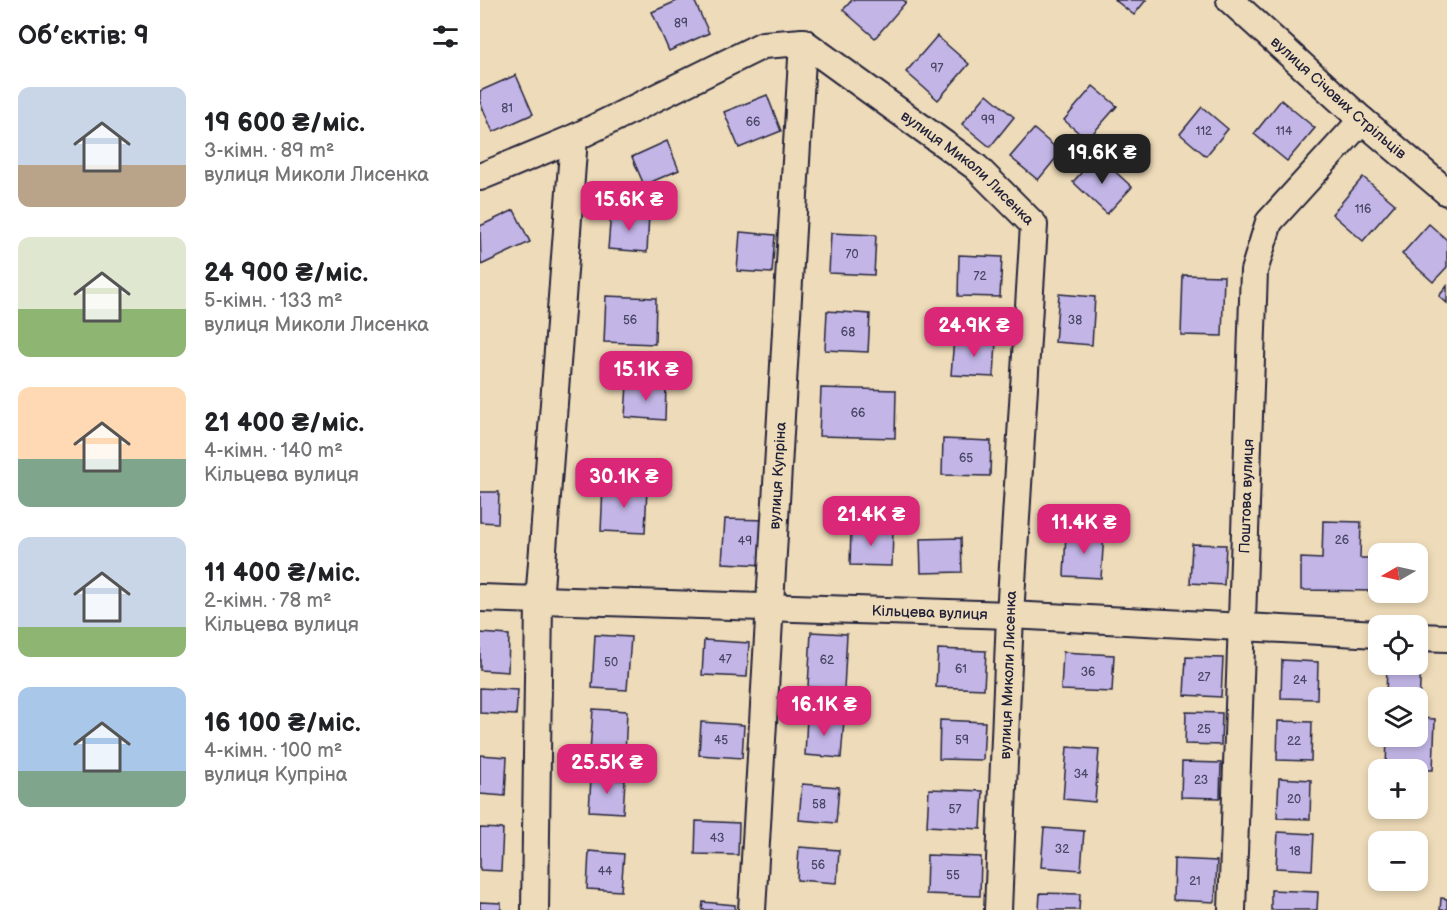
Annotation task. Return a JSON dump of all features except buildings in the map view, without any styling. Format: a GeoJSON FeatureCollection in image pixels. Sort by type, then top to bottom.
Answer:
{"type":"FeatureCollection","features":[{"type":"Feature","properties":{"kind":"street","name":"вулиця Січових Стрільців"},"geometry":{"type":"LineString","coordinates":[[1230,0],[1362,120],[1447,192]]}},
{"type":"Feature","properties":{"kind":"street"},"geometry":{"type":"LineString","coordinates":[[480,177],[574,138],[763,45],[803,42]]}},
{"type":"Feature","properties":{"kind":"street","name":"вулиця Купріна"},"geometry":{"type":"LineString","coordinates":[[752,910],[803,42]]}},
{"type":"Feature","properties":{"kind":"street","name":"вулиця Миколи Лисенка"},"geometry":{"type":"LineString","coordinates":[[803,42],[976,167],[1034,225],[1010,615],[998,910]]}},
{"type":"Feature","properties":{"kind":"street","name":"Поштова вулиця"},"geometry":{"type":"LineString","coordinates":[[1232,910],[1254,271],[1269,222],[1362,120]]}},
{"type":"Feature","properties":{"kind":"street"},"geometry":{"type":"LineString","coordinates":[[535,910],[539,602],[574,138]]}},
{"type":"Feature","properties":{"kind":"street","name":"Кільцева вулиця"},"geometry":{"type":"LineString","coordinates":[[480,598],[539,602],[1010,615],[1368,633]]}},
{"type":"Feature","properties":{"kind":"street"},"geometry":{"type":"LineString","coordinates":[[1428,637],[1447,638]]}}]}
